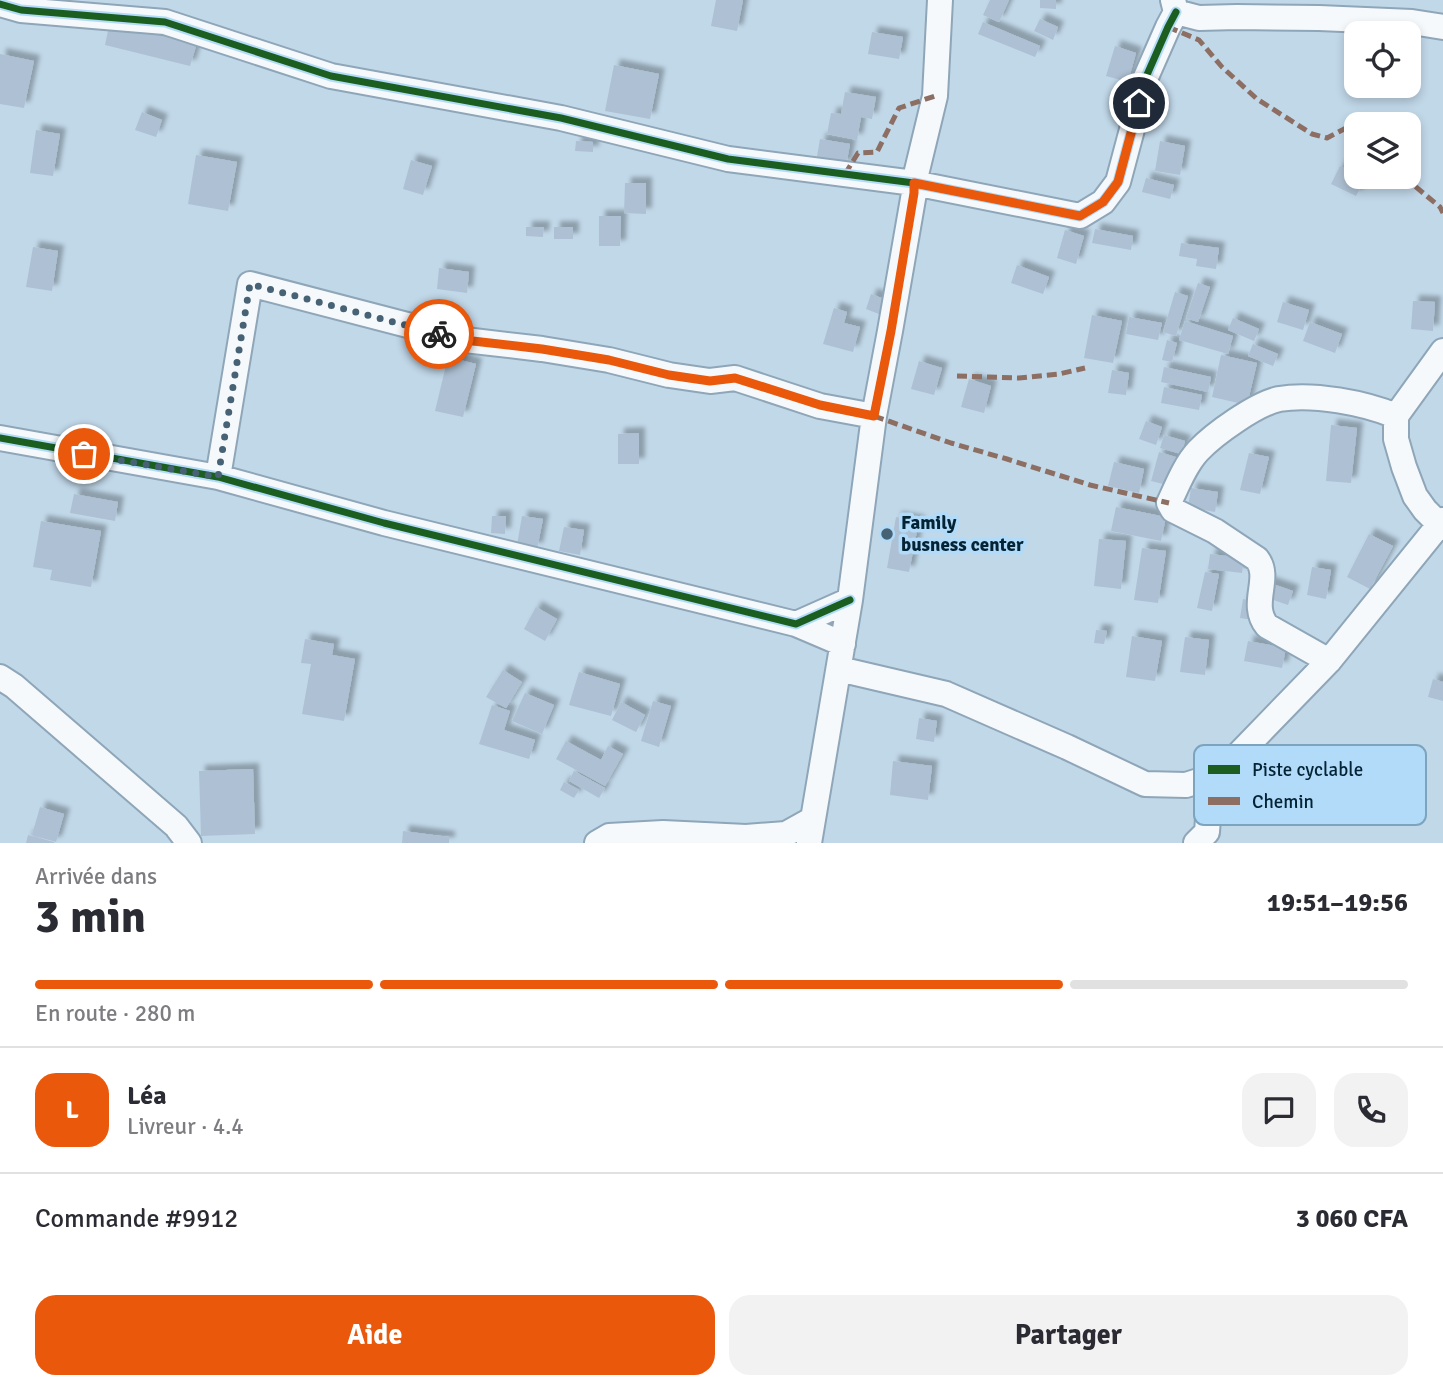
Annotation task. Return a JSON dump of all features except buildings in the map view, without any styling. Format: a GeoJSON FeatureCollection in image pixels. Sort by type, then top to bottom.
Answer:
{"type":"FeatureCollection","features":[{"type":"Feature","properties":{"kind":"street"},"geometry":{"type":"LineString","coordinates":[[597,843],[609,836],[663,833],[746,837],[811,831],[850,600],[874,416],[891,331],[914,183],[935,96],[940,0]]}},
{"type":"Feature","properties":{"kind":"street"},"geometry":{"type":"LineString","coordinates":[[0,4],[21,10],[164,22],[331,76],[562,118],[728,159],[914,183],[1080,216],[1103,202],[1118,182],[1146,77],[1175,6],[1199,18],[1319,18],[1412,22],[1443,27]]}},
{"type":"Feature","properties":{"kind":"street"},"geometry":{"type":"LineString","coordinates":[[218,477],[250,284],[464,340],[609,360],[669,375],[710,381],[735,378],[820,405],[874,416]]}},
{"type":"Feature","properties":{"kind":"street"},"geometry":{"type":"LineString","coordinates":[[1248,745],[1329,661],[1442,524],[1425,510],[1415,496],[1396,439],[1396,416],[1443,351]]}},
{"type":"Feature","properties":{"kind":"street"},"geometry":{"type":"LineString","coordinates":[[1329,661],[1267,626],[1262,620],[1260,593],[1263,571],[1257,559],[1215,531],[1173,510],[1169,503],[1197,451],[1253,410],[1278,399],[1305,397],[1334,401],[1373,407],[1396,416]]}},
{"type":"Feature","properties":{"kind":"street"},"geometry":{"type":"LineString","coordinates":[[1,443],[218,477],[384,523],[796,624],[843,644]]}},
{"type":"Feature","properties":{"kind":"street"},"geometry":{"type":"LineString","coordinates":[[796,624],[850,600]]}},
{"type":"Feature","properties":{"kind":"street"},"geometry":{"type":"LineString","coordinates":[[839,669],[946,694],[1145,784],[1186,785],[1194,782]]}},
{"type":"Feature","properties":{"kind":"street"},"geometry":{"type":"LineString","coordinates":[[0,677],[14,685],[176,825],[189,843]]}},
{"type":"Feature","properties":{"kind":"street"},"geometry":{"type":"LineString","coordinates":[[1196,843],[1206,832],[1207,825]]}},
{"type":"Feature","properties":{"kind":"marked path"},"geometry":{"type":"LineString","coordinates":[[1168,27],[1199,40],[1222,67],[1257,99],[1312,134],[1327,138],[1344,129]]}},
{"type":"Feature","properties":{"kind":"marked path"},"geometry":{"type":"LineString","coordinates":[[845,174],[858,153],[877,152],[899,108],[935,96]]}},
{"type":"Feature","properties":{"kind":"marked path"},"geometry":{"type":"LineString","coordinates":[[1418,189],[1440,207],[1443,213]]}},
{"type":"Feature","properties":{"kind":"marked path"},"geometry":{"type":"LineString","coordinates":[[957,376],[1019,378],[1085,368]]}},
{"type":"Feature","properties":{"kind":"marked path"},"geometry":{"type":"LineString","coordinates":[[874,416],[951,443],[1090,485],[1169,503]]}},
{"type":"Feature","properties":{"kind":"cycle path"},"geometry":{"type":"LineString","coordinates":[[0,4],[21,10],[165,22],[331,76],[561,118],[728,159],[914,183],[1080,216],[1103,202],[1118,182],[1146,77],[1176,12]]}},
{"type":"Feature","properties":{"kind":"cycle path"},"geometry":{"type":"LineString","coordinates":[[0,438],[218,477],[384,523],[796,624],[850,600]]}},
{"type":"Feature","properties":{"kind":"way so far"},"geometry":{"type":"LineString","coordinates":[[84,454],[218,477],[250,284],[439,334]]}},
{"type":"Feature","properties":{"kind":"place","name":"Family busness center"},"geometry":{"type":"Point","coordinates":[887,534]}},
{"type":"Feature","properties":{"kind":"route"},"geometry":{"type":"LineString","coordinates":[[439,334],[464,340],[609,360],[669,375],[710,381],[735,378],[820,405],[874,416],[891,331],[914,183],[1080,216],[1103,202],[1118,182],[1139,103]]}}]}
